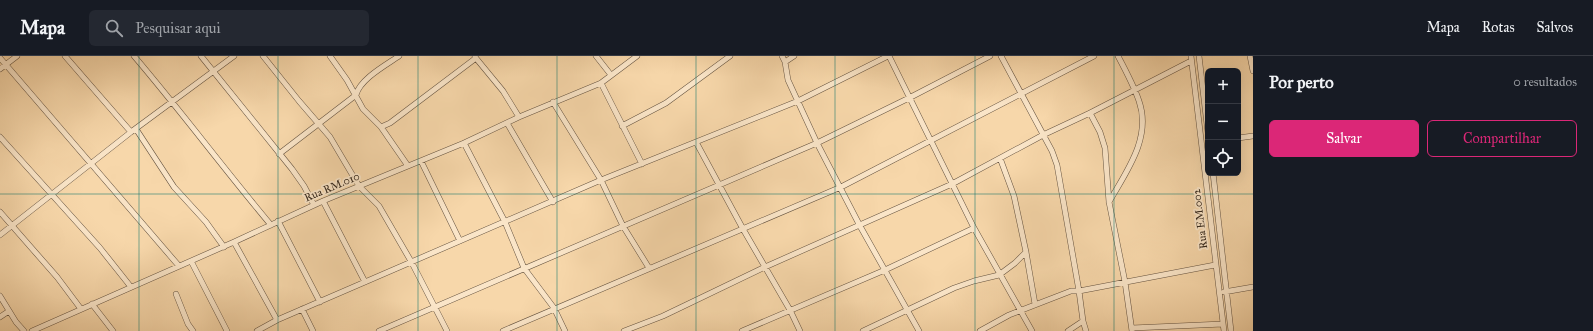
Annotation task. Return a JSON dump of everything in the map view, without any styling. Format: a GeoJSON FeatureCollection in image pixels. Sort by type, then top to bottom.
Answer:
{"type":"FeatureCollection","features":[{"type":"Feature","properties":{"kind":"street"},"geometry":{"type":"LineString","coordinates":[[0,69],[17,56]]}},
{"type":"Feature","properties":{"kind":"street"},"geometry":{"type":"LineString","coordinates":[[65,56],[134,130],[174,187],[206,222],[224,247]]}},
{"type":"Feature","properties":{"kind":"street"},"geometry":{"type":"LineString","coordinates":[[134,56],[173,101],[239,187],[270,224]]}},
{"type":"Feature","properties":{"kind":"street"},"geometry":{"type":"LineString","coordinates":[[201,56],[304,186],[314,205]]}},
{"type":"Feature","properties":{"kind":"street"},"geometry":{"type":"LineString","coordinates":[[0,235],[134,130],[234,56]]}},
{"type":"Feature","properties":{"kind":"street"},"geometry":{"type":"LineString","coordinates":[[263,56],[330,137],[359,186],[379,206],[412,263],[447,331]]}},
{"type":"Feature","properties":{"kind":"street"},"geometry":{"type":"LineString","coordinates":[[330,56],[347,80],[363,109],[382,127],[408,166]]}},
{"type":"Feature","properties":{"kind":"street"},"geometry":{"type":"LineString","coordinates":[[279,154],[356,95],[362,83],[399,56]]}},
{"type":"Feature","properties":{"kind":"street"},"geometry":{"type":"LineString","coordinates":[[596,56],[611,75]]}},
{"type":"Feature","properties":{"kind":"street","name":"Rua RM.010"},"geometry":{"type":"LineString","coordinates":[[32,331],[224,247],[270,224],[421,161],[553,102],[600,83],[637,56]]}},
{"type":"Feature","properties":{"kind":"street"},"geometry":{"type":"LineString","coordinates":[[622,126],[666,103],[730,56]]}},
{"type":"Feature","properties":{"kind":"street"},"geometry":{"type":"LineString","coordinates":[[782,56],[785,62],[788,80],[817,143],[860,226],[918,331]]}},
{"type":"Feature","properties":{"kind":"street"},"geometry":{"type":"LineString","coordinates":[[785,62],[794,56]]}},
{"type":"Feature","properties":{"kind":"street"},"geometry":{"type":"LineString","coordinates":[[258,331],[277,320],[412,263],[601,180],[798,101],[888,56],[974,228],[999,275],[1032,331]]}},
{"type":"Feature","properties":{"kind":"street"},"geometry":{"type":"LineString","coordinates":[[379,331],[433,306],[817,143],[990,56]]}},
{"type":"Feature","properties":{"kind":"street"},"geometry":{"type":"LineString","coordinates":[[1001,56],[1052,151],[1057,165],[1083,321],[1086,331]]}},
{"type":"Feature","properties":{"kind":"street"},"geometry":{"type":"LineString","coordinates":[[503,331],[841,187],[1094,56]]}},
{"type":"Feature","properties":{"kind":"street"},"geometry":{"type":"LineString","coordinates":[[1109,202],[1134,159],[1140,141],[1142,113],[1134,89],[1118,56]]}},
{"type":"Feature","properties":{"kind":"street"},"geometry":{"type":"LineString","coordinates":[[1199,56],[1205,107]]}},
{"type":"Feature","properties":{"kind":"street"},"geometry":{"type":"LineString","coordinates":[[1250,56],[1253,71]]}},
{"type":"Feature","properties":{"kind":"street"},"geometry":{"type":"LineString","coordinates":[[382,127],[390,123],[475,57],[503,91],[520,117]]}},
{"type":"Feature","properties":{"kind":"street"},"geometry":{"type":"LineString","coordinates":[[0,58],[179,266]]}},
{"type":"Feature","properties":{"kind":"street"},"geometry":{"type":"LineString","coordinates":[[624,331],[663,316],[765,267],[952,184],[1043,135],[1090,113],[1191,58]]}},
{"type":"Feature","properties":{"kind":"street","name":"Rua EM.002"},"geometry":{"type":"LineString","coordinates":[[1191,58],[1224,331]]}},
{"type":"Feature","properties":{"kind":"street"},"geometry":{"type":"LineString","coordinates":[[347,80],[354,83],[362,83]]}},
{"type":"Feature","properties":{"kind":"street"},"geometry":{"type":"LineString","coordinates":[[600,83],[642,164]]}},
{"type":"Feature","properties":{"kind":"street"},"geometry":{"type":"LineString","coordinates":[[553,102],[601,180],[623,226],[649,268]]}},
{"type":"Feature","properties":{"kind":"street"},"geometry":{"type":"LineString","coordinates":[[1090,113],[1104,144],[1109,202],[1132,330],[1223,324]]}},
{"type":"Feature","properties":{"kind":"street"},"geometry":{"type":"LineString","coordinates":[[507,123],[553,202]]}},
{"type":"Feature","properties":{"kind":"street"},"geometry":{"type":"LineString","coordinates":[[0,136],[100,248],[131,287]]}},
{"type":"Feature","properties":{"kind":"street"},"geometry":{"type":"LineString","coordinates":[[1241,138],[1253,136]]}},
{"type":"Feature","properties":{"kind":"street"},"geometry":{"type":"LineString","coordinates":[[464,142],[505,222],[524,268],[554,308],[565,331]]}},
{"type":"Feature","properties":{"kind":"street"},"geometry":{"type":"LineString","coordinates":[[696,142],[743,229],[790,310],[800,331]]}},
{"type":"Feature","properties":{"kind":"street"},"geometry":{"type":"LineString","coordinates":[[1201,144],[1205,143]]}},
{"type":"Feature","properties":{"kind":"street"},"geometry":{"type":"LineString","coordinates":[[1000,158],[1014,196],[1035,304]]}},
{"type":"Feature","properties":{"kind":"street"},"geometry":{"type":"LineString","coordinates":[[421,161],[460,241]]}},
{"type":"Feature","properties":{"kind":"street","name":"Rua EM.002"},"geometry":{"type":"LineString","coordinates":[[1213,176],[1231,331]]}},
{"type":"Feature","properties":{"kind":"street"},"geometry":{"type":"LineString","coordinates":[[323,201],[365,282]]}},
{"type":"Feature","properties":{"kind":"street"},"geometry":{"type":"LineString","coordinates":[[0,212],[57,277],[81,309]]}},
{"type":"Feature","properties":{"kind":"street"},"geometry":{"type":"LineString","coordinates":[[278,221],[320,302]]}},
{"type":"Feature","properties":{"kind":"street"},"geometry":{"type":"LineString","coordinates":[[742,331],[885,270],[974,228]]}},
{"type":"Feature","properties":{"kind":"street"},"geometry":{"type":"LineString","coordinates":[[234,242],[277,320]]}},
{"type":"Feature","properties":{"kind":"street"},"geometry":{"type":"LineString","coordinates":[[863,331],[954,288],[999,275],[1015,264],[1026,252]]}},
{"type":"Feature","properties":{"kind":"street"},"geometry":{"type":"LineString","coordinates":[[191,261],[226,331]]}},
{"type":"Feature","properties":{"kind":"street"},"geometry":{"type":"LineString","coordinates":[[980,331],[1019,310],[1071,291],[1079,291],[1215,265]]}},
{"type":"Feature","properties":{"kind":"street"},"geometry":{"type":"LineString","coordinates":[[1219,293],[1253,287]]}},
{"type":"Feature","properties":{"kind":"street"},"geometry":{"type":"LineString","coordinates":[[176,294],[188,324],[193,331]]}},
{"type":"Feature","properties":{"kind":"street"},"geometry":{"type":"LineString","coordinates":[[0,296],[24,331]]}},
{"type":"Feature","properties":{"kind":"street"},"geometry":{"type":"LineString","coordinates":[[92,304],[113,331]]}},
{"type":"Feature","properties":{"kind":"street"},"geometry":{"type":"LineString","coordinates":[[302,309],[313,331]]}},
{"type":"Feature","properties":{"kind":"street"},"geometry":{"type":"LineString","coordinates":[[0,317],[9,311]]}},
{"type":"Feature","properties":{"kind":"street"},"geometry":{"type":"LineString","coordinates":[[1068,331],[1083,321]]}}]}
